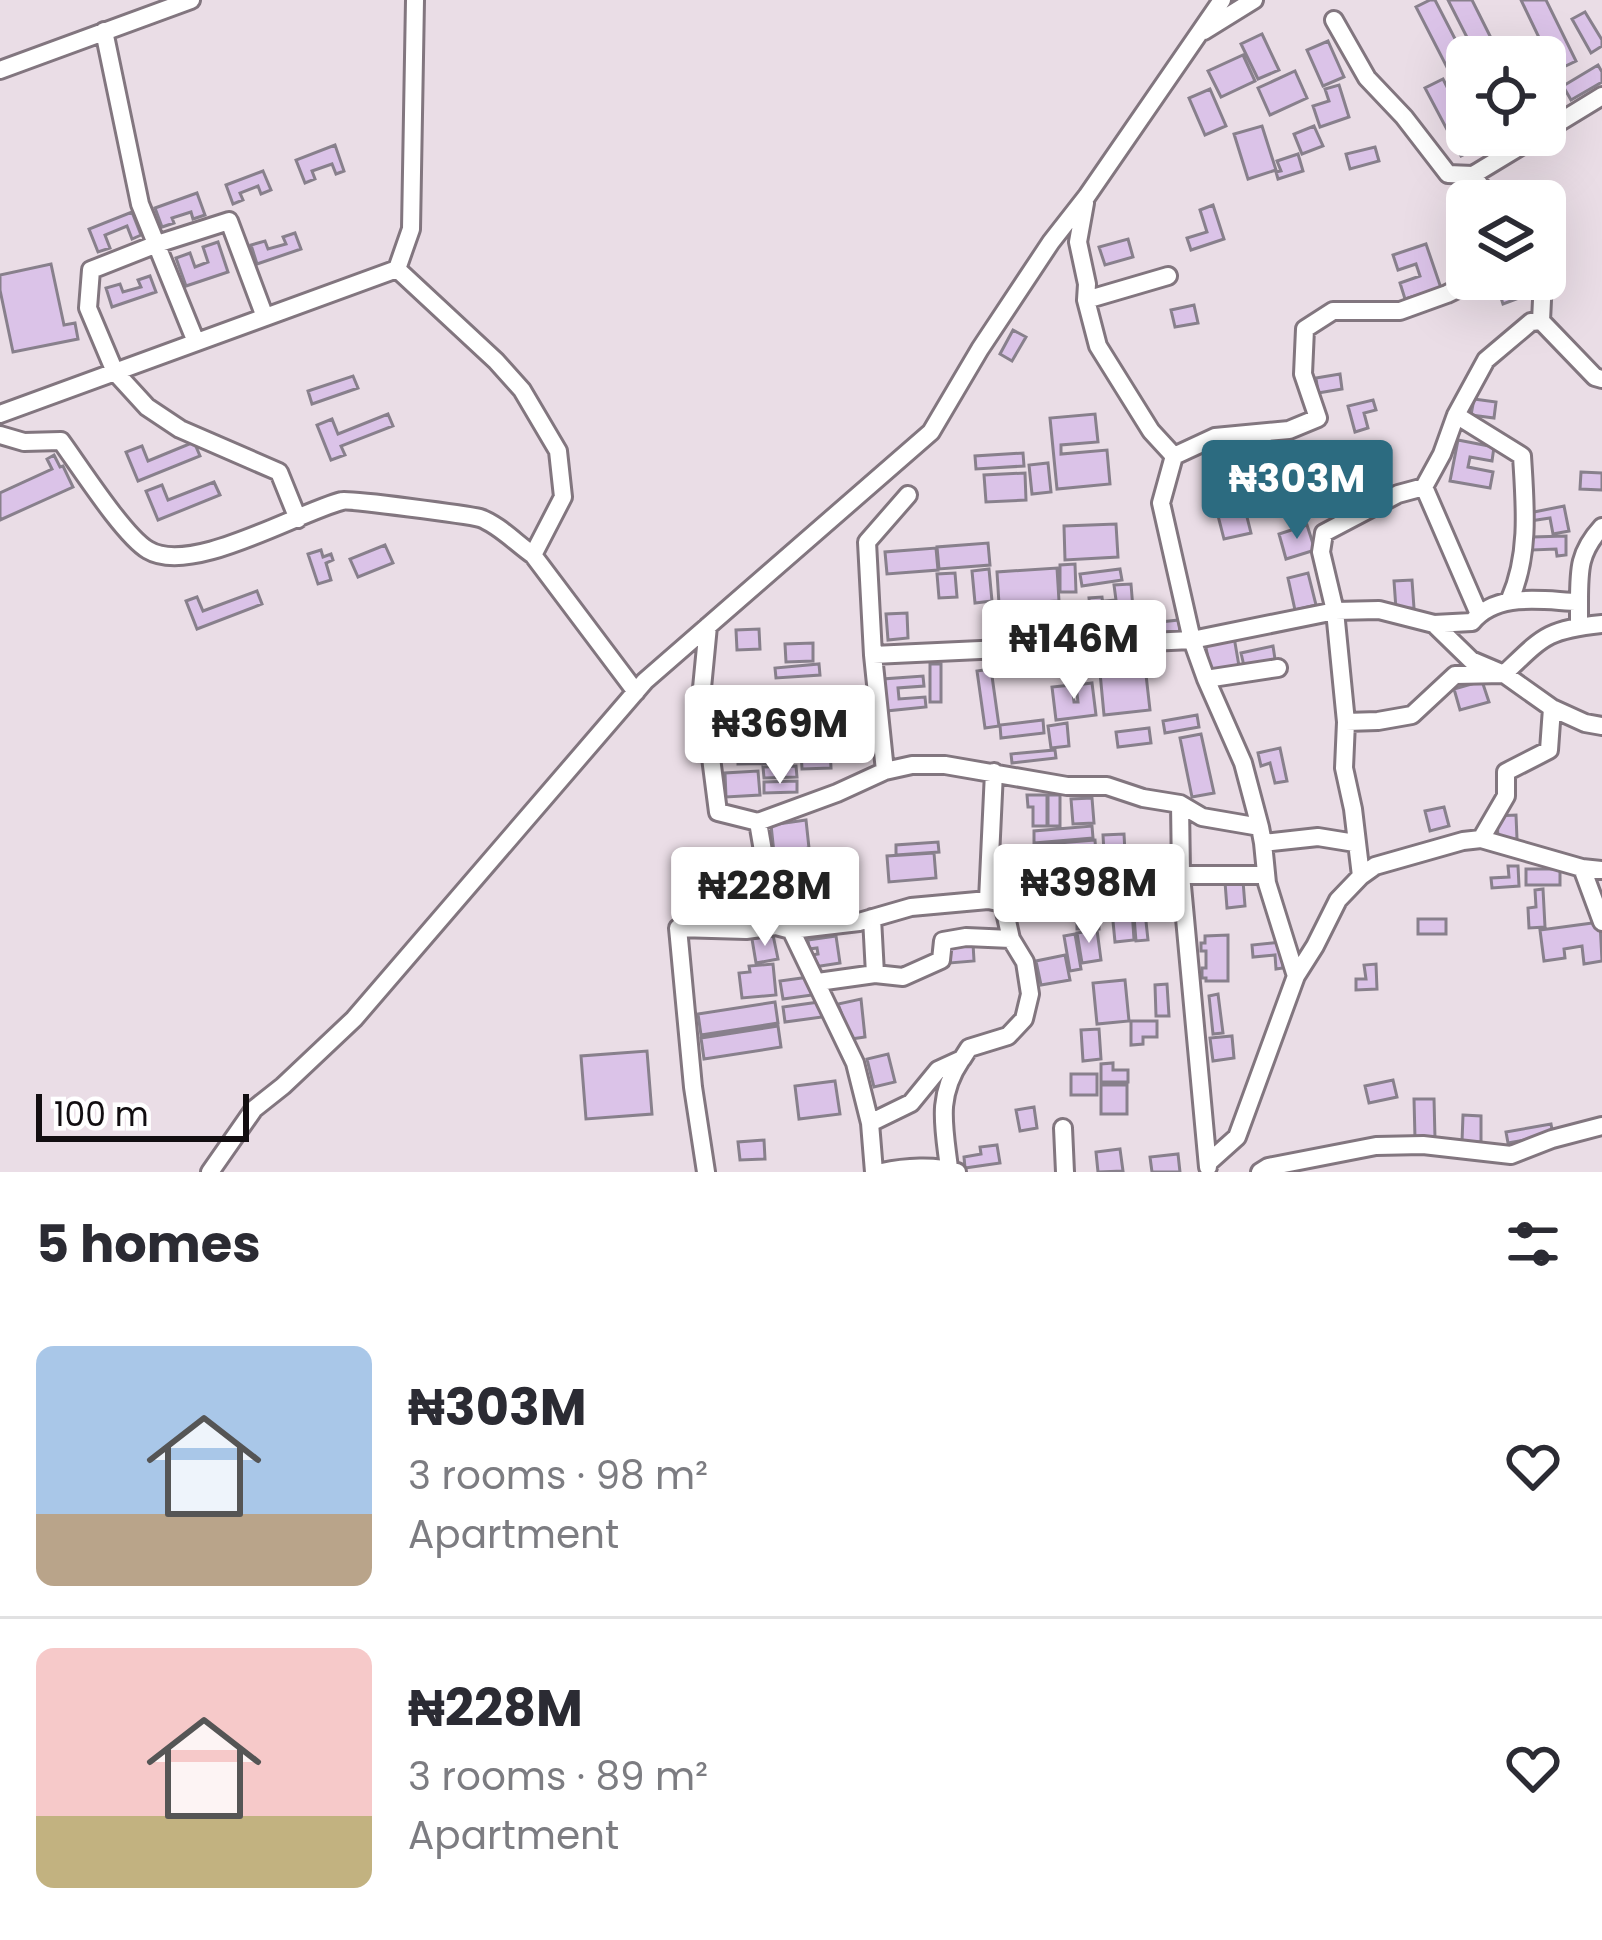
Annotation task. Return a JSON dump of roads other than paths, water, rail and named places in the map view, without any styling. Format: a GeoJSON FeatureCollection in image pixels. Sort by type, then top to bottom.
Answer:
{"type":"FeatureCollection","features":[{"type":"Feature","properties":{"kind":"street"},"geometry":{"type":"LineString","coordinates":[[0,70],[190,0]]}},
{"type":"Feature","properties":{"kind":"street"},"geometry":{"type":"LineString","coordinates":[[0,413],[397,269],[412,230],[416,0]]}},
{"type":"Feature","properties":{"kind":"street"},"geometry":{"type":"LineString","coordinates":[[211,1172],[254,1108],[354,1019],[636,692],[931,432],[1051,242],[1222,0]]}},
{"type":"Feature","properties":{"kind":"street"},"geometry":{"type":"LineString","coordinates":[[1198,35],[1254,0]]}},
{"type":"Feature","properties":{"kind":"street"},"geometry":{"type":"LineString","coordinates":[[1334,20],[1367,78],[1448,174],[1474,176],[1506,156]]}},
{"type":"Feature","properties":{"kind":"street"},"geometry":{"type":"LineString","coordinates":[[104,31],[140,204],[196,342]]}},
{"type":"Feature","properties":{"kind":"street"},"geometry":{"type":"LineString","coordinates":[[1566,118],[1602,96]]}},
{"type":"Feature","properties":{"kind":"street"},"geometry":{"type":"LineString","coordinates":[[1474,176],[1477,180]]}},
{"type":"Feature","properties":{"kind":"street"},"geometry":{"type":"LineString","coordinates":[[1087,196],[1078,242],[1098,346],[1151,431],[1174,456]]}},
{"type":"Feature","properties":{"kind":"street"},"geometry":{"type":"LineString","coordinates":[[265,317],[229,221],[91,270],[88,308],[115,372],[147,407],[180,429],[279,472],[298,519]]}},
{"type":"Feature","properties":{"kind":"street"},"geometry":{"type":"LineString","coordinates":[[397,269],[522,390],[558,451],[563,497],[533,555]]}},
{"type":"Feature","properties":{"kind":"street"},"geometry":{"type":"LineString","coordinates":[[1086,300],[1168,276]]}},
{"type":"Feature","properties":{"kind":"street"},"geometry":{"type":"LineString","coordinates":[[1296,976],[1266,875],[1262,835],[1243,763],[1192,640],[1161,503],[1174,456],[1215,436],[1289,430],[1318,418],[1304,374],[1305,329],[1333,311],[1400,311],[1446,294]]}},
{"type":"Feature","properties":{"kind":"street"},"geometry":{"type":"LineString","coordinates":[[1542,300],[1541,321],[1602,379]]}},
{"type":"Feature","properties":{"kind":"street"},"geometry":{"type":"LineString","coordinates":[[1361,876],[1344,768],[1346,722],[1335,611],[1321,552],[1324,533],[1398,494],[1424,487],[1486,360],[1531,322],[1541,321]]}},
{"type":"Feature","properties":{"kind":"street"},"geometry":{"type":"LineString","coordinates":[[1456,415],[1522,456],[1526,525],[1519,579],[1510,599]]}},
{"type":"Feature","properties":{"kind":"street"},"geometry":{"type":"LineString","coordinates":[[0,435],[24,442],[62,441],[127,530],[148,550],[166,556],[194,556],[346,499],[482,519],[533,555],[636,692]]}},
{"type":"Feature","properties":{"kind":"street"},"geometry":{"type":"LineString","coordinates":[[1424,487],[1478,614]]}},
{"type":"Feature","properties":{"kind":"street"},"geometry":{"type":"LineString","coordinates":[[885,771],[867,542],[908,496]]}},
{"type":"Feature","properties":{"kind":"street"},"geometry":{"type":"LineString","coordinates":[[1580,627],[1580,569],[1586,544],[1602,527]]}},
{"type":"Feature","properties":{"kind":"street"},"geometry":{"type":"LineString","coordinates":[[873,655],[1192,640],[1335,611],[1379,610],[1433,624],[1472,622],[1478,614],[1510,599],[1579,602]]}},
{"type":"Feature","properties":{"kind":"street"},"geometry":{"type":"LineString","coordinates":[[1433,624],[1472,660],[1504,674],[1552,708],[1602,726]]}},
{"type":"Feature","properties":{"kind":"street"},"geometry":{"type":"LineString","coordinates":[[1346,722],[1412,715],[1455,675],[1504,674],[1545,637],[1563,628],[1602,624]]}},
{"type":"Feature","properties":{"kind":"street"},"geometry":{"type":"LineString","coordinates":[[708,626],[702,688],[718,812],[758,822],[885,771],[945,765],[1067,786],[1107,787],[1180,804],[1202,817],[1262,835],[1355,842]]}},
{"type":"Feature","properties":{"kind":"street"},"geometry":{"type":"LineString","coordinates":[[1206,679],[1278,668]]}},
{"type":"Feature","properties":{"kind":"street"},"geometry":{"type":"LineString","coordinates":[[1481,839],[1506,796],[1506,772],[1549,750],[1552,708]]}},
{"type":"Feature","properties":{"kind":"street"},"geometry":{"type":"LineString","coordinates":[[758,822],[783,928],[818,982],[855,1063],[878,1172],[912,1167],[954,1170],[942,1109],[948,1078],[969,1048],[1008,1036],[1024,1019],[1030,994],[1024,962],[995,901],[994,772]]}},
{"type":"Feature","properties":{"kind":"street"},"geometry":{"type":"LineString","coordinates":[[1180,804],[1181,875],[1208,1168]]}},
{"type":"Feature","properties":{"kind":"street"},"geometry":{"type":"LineString","coordinates":[[1208,1168],[1238,1137],[1296,976],[1338,900],[1361,876],[1375,866],[1481,839],[1602,870]]}},
{"type":"Feature","properties":{"kind":"street"},"geometry":{"type":"LineString","coordinates":[[1582,868],[1602,922]]}},
{"type":"Feature","properties":{"kind":"street"},"geometry":{"type":"LineString","coordinates":[[706,1172],[678,928],[783,928],[872,918],[911,907],[995,901],[1094,902],[1157,893],[1181,875],[1266,875]]}},
{"type":"Feature","properties":{"kind":"street"},"geometry":{"type":"LineString","coordinates":[[872,918],[875,974]]}},
{"type":"Feature","properties":{"kind":"street"},"geometry":{"type":"LineString","coordinates":[[818,982],[875,974],[903,977],[941,960],[944,941],[1011,939]]}},
{"type":"Feature","properties":{"kind":"street"},"geometry":{"type":"LineString","coordinates":[[870,1123],[911,1103],[938,1070],[962,1059]]}},
{"type":"Feature","properties":{"kind":"street"},"geometry":{"type":"LineString","coordinates":[[1495,1172],[1511,1155],[1602,1126]]}},
{"type":"Feature","properties":{"kind":"street"},"geometry":{"type":"LineString","coordinates":[[1063,1128],[1065,1172]]}},
{"type":"Feature","properties":{"kind":"street"},"geometry":{"type":"LineString","coordinates":[[1260,1172],[1376,1146],[1423,1145],[1511,1155]]}}]}
